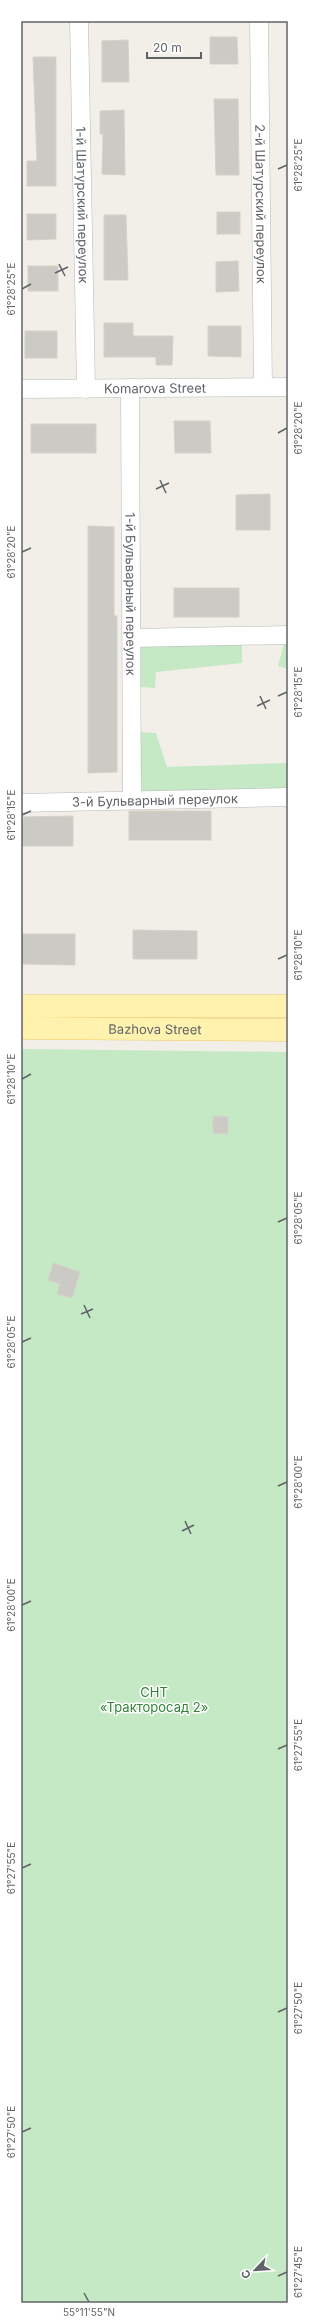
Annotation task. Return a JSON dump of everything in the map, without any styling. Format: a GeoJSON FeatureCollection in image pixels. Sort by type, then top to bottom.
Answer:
{"type":"FeatureCollection","features":[{"type":"Feature","properties":{"kind":"main road","name":"Bazhova Street"},"geometry":{"type":"LineString","coordinates":[[21,1006],[288,1006]]}},
{"type":"Feature","properties":{"kind":"main road","name":"Bazhova Street"},"geometry":{"type":"LineString","coordinates":[[21,1028],[288,1030]]}},
{"type":"Feature","properties":{"kind":"street","name":"1-й Шатурский переулок"},"geometry":{"type":"LineString","coordinates":[[79,21],[86,389]]}},
{"type":"Feature","properties":{"kind":"street","name":"2-й Шатурский переулок"},"geometry":{"type":"LineString","coordinates":[[259,21],[263,387]]}},
{"type":"Feature","properties":{"kind":"street","name":"Komarova Street"},"geometry":{"type":"LineString","coordinates":[[21,389],[288,387]]}},
{"type":"Feature","properties":{"kind":"street","name":"1-й Бульварный переулок"},"geometry":{"type":"LineString","coordinates":[[130,388],[133,638],[132,800]]}},
{"type":"Feature","properties":{"kind":"street"},"geometry":{"type":"LineString","coordinates":[[133,638],[288,635]]}},
{"type":"Feature","properties":{"kind":"street","name":"3-й Бульварный переулок"},"geometry":{"type":"LineString","coordinates":[[21,803],[288,797]]}},
{"type":"Feature","properties":{"kind":"green space"},"geometry":{"type":"Polygon","coordinates":[[[285,641],[288,641],[288,669],[278,666],[285,641]]]}},
{"type":"Feature","properties":{"kind":"green space"},"geometry":{"type":"Polygon","coordinates":[[[242,642],[242,663],[156,672],[155,688],[141,687],[141,644],[242,642]]]}},
{"type":"Feature","properties":{"kind":"green space"},"geometry":{"type":"Polygon","coordinates":[[[139,732],[156,733],[167,767],[288,763],[288,789],[142,793],[139,732]]]}},
{"type":"Feature","properties":{"kind":"green space","name":"СНТ «Тракторосад 2»"},"geometry":{"type":"Polygon","coordinates":[[[21,1049],[288,1052],[288,2303],[21,2303],[21,1049]]]}},
{"type":"Feature","properties":{"kind":"building"},"geometry":{"type":"Polygon","coordinates":[[[210,37],[237,37],[238,64],[210,64],[210,37]]]}},
{"type":"Feature","properties":{"kind":"building"},"geometry":{"type":"Polygon","coordinates":[[[128,40],[129,82],[102,82],[102,41],[128,40]]]}},
{"type":"Feature","properties":{"kind":"building"},"geometry":{"type":"Polygon","coordinates":[[[33,57],[56,57],[56,186],[27,186],[27,161],[37,161],[33,57]]]}},
{"type":"Feature","properties":{"kind":"building"},"geometry":{"type":"Polygon","coordinates":[[[214,99],[238,99],[239,175],[216,175],[214,99]]]}},
{"type":"Feature","properties":{"kind":"building"},"geometry":{"type":"Polygon","coordinates":[[[124,110],[125,175],[102,174],[103,134],[100,134],[100,111],[124,110]]]}},
{"type":"Feature","properties":{"kind":"building"},"geometry":{"type":"Polygon","coordinates":[[[217,212],[240,212],[240,234],[217,234],[217,212]]]}},
{"type":"Feature","properties":{"kind":"building"},"geometry":{"type":"Polygon","coordinates":[[[27,214],[56,214],[56,239],[27,240],[27,214]]]}},
{"type":"Feature","properties":{"kind":"building"},"geometry":{"type":"Polygon","coordinates":[[[104,215],[126,215],[128,280],[104,280],[104,215]]]}},
{"type":"Feature","properties":{"kind":"building"},"geometry":{"type":"Polygon","coordinates":[[[238,261],[239,291],[216,292],[216,262],[238,261]]]}},
{"type":"Feature","properties":{"kind":"building"},"geometry":{"type":"Polygon","coordinates":[[[28,266],[58,266],[58,291],[28,291],[28,266]]]}},
{"type":"Feature","properties":{"kind":"building"},"geometry":{"type":"Polygon","coordinates":[[[104,323],[133,323],[133,336],[173,336],[172,365],[156,365],[156,357],[104,357],[104,323]]]}},
{"type":"Feature","properties":{"kind":"building"},"geometry":{"type":"Polygon","coordinates":[[[208,326],[241,326],[241,357],[208,356],[208,326]]]}},
{"type":"Feature","properties":{"kind":"building"},"geometry":{"type":"Polygon","coordinates":[[[25,331],[57,331],[57,358],[25,358],[25,331]]]}},
{"type":"Feature","properties":{"kind":"building"},"geometry":{"type":"Polygon","coordinates":[[[174,421],[210,421],[211,453],[175,453],[174,421]]]}},
{"type":"Feature","properties":{"kind":"building"},"geometry":{"type":"Polygon","coordinates":[[[31,424],[96,424],[96,453],[31,453],[31,424]]]}},
{"type":"Feature","properties":{"kind":"building"},"geometry":{"type":"Polygon","coordinates":[[[270,494],[270,530],[236,530],[236,495],[270,494]]]}},
{"type":"Feature","properties":{"kind":"building"},"geometry":{"type":"Polygon","coordinates":[[[88,526],[114,527],[114,616],[117,616],[117,772],[88,773],[88,526]]]}},
{"type":"Feature","properties":{"kind":"building"},"geometry":{"type":"Polygon","coordinates":[[[174,588],[239,588],[239,617],[174,617],[174,588]]]}},
{"type":"Feature","properties":{"kind":"building"},"geometry":{"type":"Polygon","coordinates":[[[129,811],[211,811],[211,840],[129,840],[129,811]]]}},
{"type":"Feature","properties":{"kind":"building"},"geometry":{"type":"Polygon","coordinates":[[[73,816],[73,846],[21,846],[21,817],[73,816]]]}},
{"type":"Feature","properties":{"kind":"building"},"geometry":{"type":"Polygon","coordinates":[[[133,930],[197,931],[197,959],[133,959],[133,930]]]}},
{"type":"Feature","properties":{"kind":"building"},"geometry":{"type":"Polygon","coordinates":[[[21,934],[75,934],[75,965],[21,964],[21,934]]]}},
{"type":"Feature","properties":{"kind":"building"},"geometry":{"type":"Polygon","coordinates":[[[213,1116],[228,1117],[228,1134],[213,1133],[213,1116]]]}},
{"type":"Feature","properties":{"kind":"building"},"geometry":{"type":"Polygon","coordinates":[[[53,1263],[80,1272],[72,1298],[57,1294],[60,1284],[48,1280],[53,1263]]]}}]}
